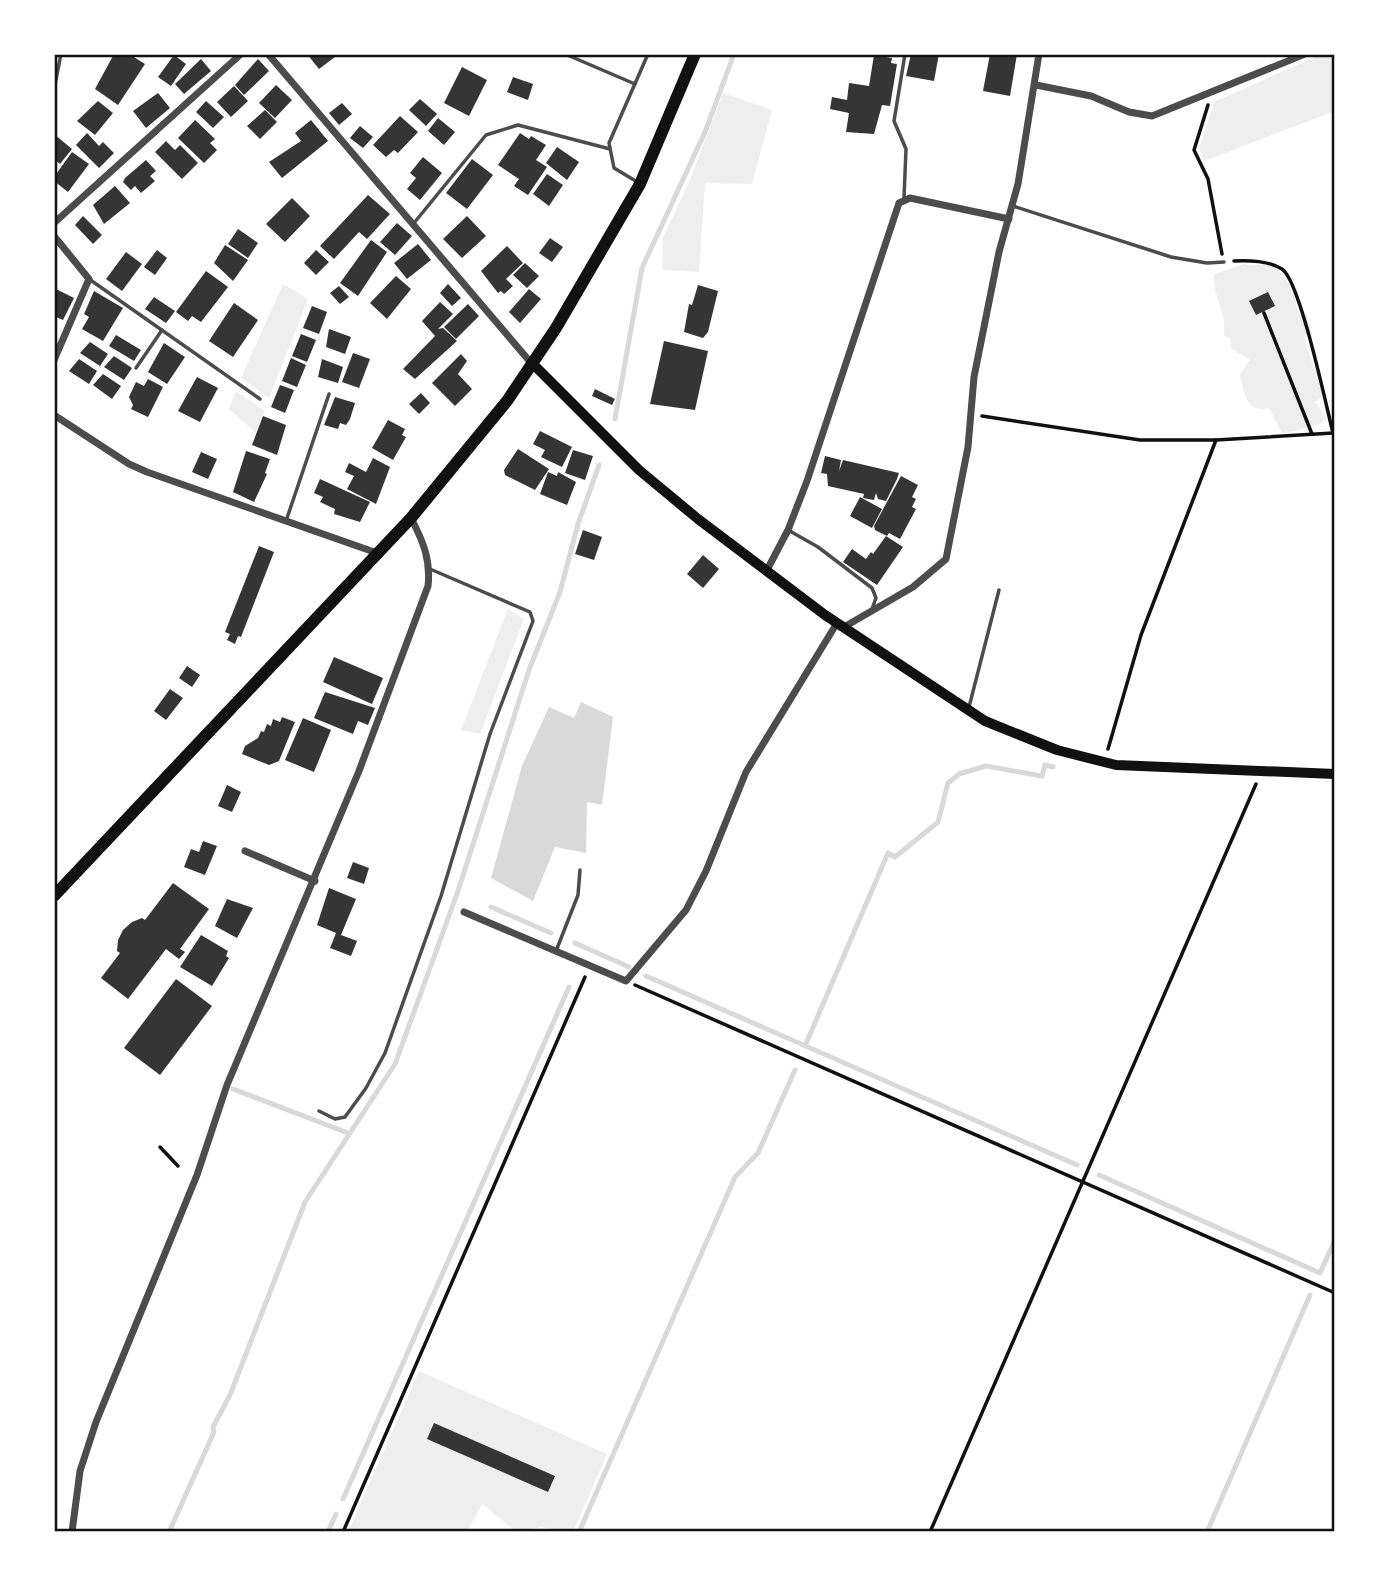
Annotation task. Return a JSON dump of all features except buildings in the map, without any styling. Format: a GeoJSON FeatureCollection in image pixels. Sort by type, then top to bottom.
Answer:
{"type":"FeatureCollection","features":[{"type":"Feature","properties":{"kind":"highway"},"geometry":{"type":"LineString","coordinates":[[54,896],[411,518],[468,452],[533,364],[640,184],[695,54]]}},
{"type":"Feature","properties":{"kind":"main road"},"geometry":{"type":"LineString","coordinates":[[533,364],[659,488],[840,625],[968,711],[1028,740],[1103,762],[1335,774]]}},
{"type":"Feature","properties":{"kind":"street"},"geometry":{"type":"LineString","coordinates":[[54,223],[241,54]]}},
{"type":"Feature","properties":{"kind":"street"},"geometry":{"type":"LineString","coordinates":[[268,54],[533,364]]}},
{"type":"Feature","properties":{"kind":"street"},"geometry":{"type":"LineString","coordinates":[[464,912],[626,981],[685,910],[706,872],[746,772],[840,625],[913,587],[946,559],[968,446],[970,415],[984,327],[1013,206],[1036,85],[1039,54]]}},
{"type":"Feature","properties":{"kind":"street"},"geometry":{"type":"LineString","coordinates":[[1036,85],[1091,96],[1143,116],[1162,113],[1305,54]]}},
{"type":"Feature","properties":{"kind":"street"},"geometry":{"type":"LineString","coordinates":[[767,570],[788,530],[819,449],[896,209],[904,198],[1009,219]]}},
{"type":"Feature","properties":{"kind":"street"},"geometry":{"type":"LineString","coordinates":[[54,236],[89,279],[54,360]]}},
{"type":"Feature","properties":{"kind":"street"},"geometry":{"type":"LineString","coordinates":[[54,415],[129,464],[377,553]]}},
{"type":"Feature","properties":{"kind":"street"},"geometry":{"type":"LineString","coordinates":[[72,1532],[80,1471],[96,1422],[197,1175],[227,1084],[315,880],[428,586],[430,569],[423,542],[411,518]]}},
{"type":"Feature","properties":{"kind":"street"},"geometry":{"type":"LineString","coordinates":[[245,851],[315,880]]}},
{"type":"Feature","properties":{"kind":"lane"},"geometry":{"type":"LineString","coordinates":[[54,90],[61,54]]}},
{"type":"Feature","properties":{"kind":"lane"},"geometry":{"type":"LineString","coordinates":[[565,54],[635,84]]}},
{"type":"Feature","properties":{"kind":"lane"},"geometry":{"type":"LineString","coordinates":[[640,184],[614,168],[610,149],[648,54]]}},
{"type":"Feature","properties":{"kind":"lane"},"geometry":{"type":"LineString","coordinates":[[904,198],[906,149],[894,121],[905,54]]}},
{"type":"Feature","properties":{"kind":"lane"},"geometry":{"type":"LineString","coordinates":[[413,225],[486,135],[518,124],[610,149]]}},
{"type":"Feature","properties":{"kind":"lane"},"geometry":{"type":"LineString","coordinates":[[1013,206],[1171,257],[1207,263],[1224,262]]}},
{"type":"Feature","properties":{"kind":"lane"},"geometry":{"type":"LineString","coordinates":[[89,279],[260,400]]}},
{"type":"Feature","properties":{"kind":"lane"},"geometry":{"type":"LineString","coordinates":[[136,368],[162,330]]}},
{"type":"Feature","properties":{"kind":"lane"},"geometry":{"type":"LineString","coordinates":[[286,522],[329,394]]}},
{"type":"Feature","properties":{"kind":"lane"},"geometry":{"type":"LineString","coordinates":[[788,530],[818,547],[872,588],[876,598],[871,611]]}},
{"type":"Feature","properties":{"kind":"lane"},"geometry":{"type":"LineString","coordinates":[[320,1111],[335,1119],[345,1116],[366,1088],[385,1053],[441,896],[490,734],[533,621],[530,612],[514,603],[430,569]]}},
{"type":"Feature","properties":{"kind":"lane"},"geometry":{"type":"LineString","coordinates":[[968,711],[999,590]]}},
{"type":"Feature","properties":{"kind":"lane"},"geometry":{"type":"LineString","coordinates":[[556,951],[578,895],[580,870]]}},
{"type":"Feature","properties":{"kind":"path"},"geometry":{"type":"LineString","coordinates":[[970,415],[1014,419],[1097,436],[1140,440],[1216,440],[1334,433],[1299,302],[1287,275],[1270,264],[1224,262],[1208,179],[1194,150],[1213,93]]}},
{"type":"Feature","properties":{"kind":"path"},"geometry":{"type":"LineString","coordinates":[[1264,313],[1312,434]]}},
{"type":"Feature","properties":{"kind":"path"},"geometry":{"type":"LineString","coordinates":[[1103,762],[1141,635],[1216,440]]}},
{"type":"Feature","properties":{"kind":"path"},"geometry":{"type":"LineString","coordinates":[[930,1532],[1262,769]]}},
{"type":"Feature","properties":{"kind":"path"},"geometry":{"type":"LineString","coordinates":[[343,1532],[590,965]]}},
{"type":"Feature","properties":{"kind":"path"},"geometry":{"type":"LineString","coordinates":[[626,981],[1335,1293]]}},
{"type":"Feature","properties":{"kind":"path"},"geometry":{"type":"LineString","coordinates":[[160,1147],[178,1166]]}},
{"type":"Feature","properties":{"kind":"shaded area"},"geometry":{"type":"Polygon","coordinates":[[[1322,54],[1335,54],[1335,111],[1204,161],[1199,149],[1214,102],[1322,54]]]}},
{"type":"Feature","properties":{"kind":"shaded area"},"geometry":{"type":"Polygon","coordinates":[[[723,93],[772,110],[752,184],[705,183],[699,272],[662,270],[663,238],[689,182],[723,93]]]}},
{"type":"Feature","properties":{"kind":"shaded area"},"geometry":{"type":"Polygon","coordinates":[[[1244,264],[1274,267],[1289,285],[1299,315],[1307,316],[1312,334],[1304,336],[1315,372],[1319,372],[1324,386],[1322,397],[1315,402],[1326,417],[1322,423],[1282,433],[1269,408],[1255,407],[1247,399],[1240,374],[1250,360],[1232,349],[1230,339],[1224,335],[1214,282],[1214,274],[1244,264]]]}},
{"type":"Feature","properties":{"kind":"shaded area"},"geometry":{"type":"Polygon","coordinates":[[[283,284],[308,299],[269,398],[241,378],[283,284]]]}},
{"type":"Feature","properties":{"kind":"shaded area"},"geometry":{"type":"Polygon","coordinates":[[[236,391],[265,411],[256,433],[229,409],[236,391]]]}},
{"type":"Feature","properties":{"kind":"shaded area"},"geometry":{"type":"Polygon","coordinates":[[[508,609],[524,619],[480,734],[461,730],[508,609]]]}},
{"type":"Feature","properties":{"kind":"shaded area"},"geometry":{"type":"Polygon","coordinates":[[[581,702],[613,717],[602,805],[587,802],[586,853],[555,847],[533,901],[491,878],[522,766],[549,707],[574,718],[581,702]]]}},
{"type":"Feature","properties":{"kind":"shaded area"},"geometry":{"type":"Polygon","coordinates":[[[419,1371],[607,1454],[573,1532],[541,1527],[517,1532],[482,1504],[467,1532],[348,1532],[419,1371]]]}},
{"type":"Feature","properties":{"kind":"waterway"},"geometry":{"type":"LineString","coordinates":[[615,419],[642,268],[705,132],[734,54]]}},
{"type":"Feature","properties":{"kind":"waterway"},"geometry":{"type":"LineString","coordinates":[[169,1532],[214,1432],[213,1427],[230,1395],[305,1202],[395,1064],[458,891],[529,670],[560,592],[578,524],[599,465]]}},
{"type":"Feature","properties":{"kind":"waterway"},"geometry":{"type":"LineString","coordinates":[[805,1046],[888,853],[895,857],[938,822],[948,783],[959,774],[986,766],[1042,776],[1045,765],[1053,767]]}},
{"type":"Feature","properties":{"kind":"waterway"},"geometry":{"type":"LineString","coordinates":[[491,907],[551,933]]}},
{"type":"Feature","properties":{"kind":"waterway"},"geometry":{"type":"LineString","coordinates":[[575,943],[629,967]]}},
{"type":"Feature","properties":{"kind":"waterway"},"geometry":{"type":"LineString","coordinates":[[646,976],[1077,1165]]}},
{"type":"Feature","properties":{"kind":"waterway"},"geometry":{"type":"LineString","coordinates":[[343,1499],[569,987]]}},
{"type":"Feature","properties":{"kind":"waterway"},"geometry":{"type":"LineString","coordinates":[[579,1532],[735,1177],[758,1153],[795,1070]]}},
{"type":"Feature","properties":{"kind":"waterway"},"geometry":{"type":"LineString","coordinates":[[233,1089],[348,1133]]}},
{"type":"Feature","properties":{"kind":"waterway"},"geometry":{"type":"LineString","coordinates":[[1099,1175],[1320,1273],[1335,1240]]}},
{"type":"Feature","properties":{"kind":"waterway"},"geometry":{"type":"LineString","coordinates":[[1207,1532],[1310,1295]]}},
{"type":"Feature","properties":{"kind":"waterway"},"geometry":{"type":"LineString","coordinates":[[328,1532],[336,1514]]}}]}
